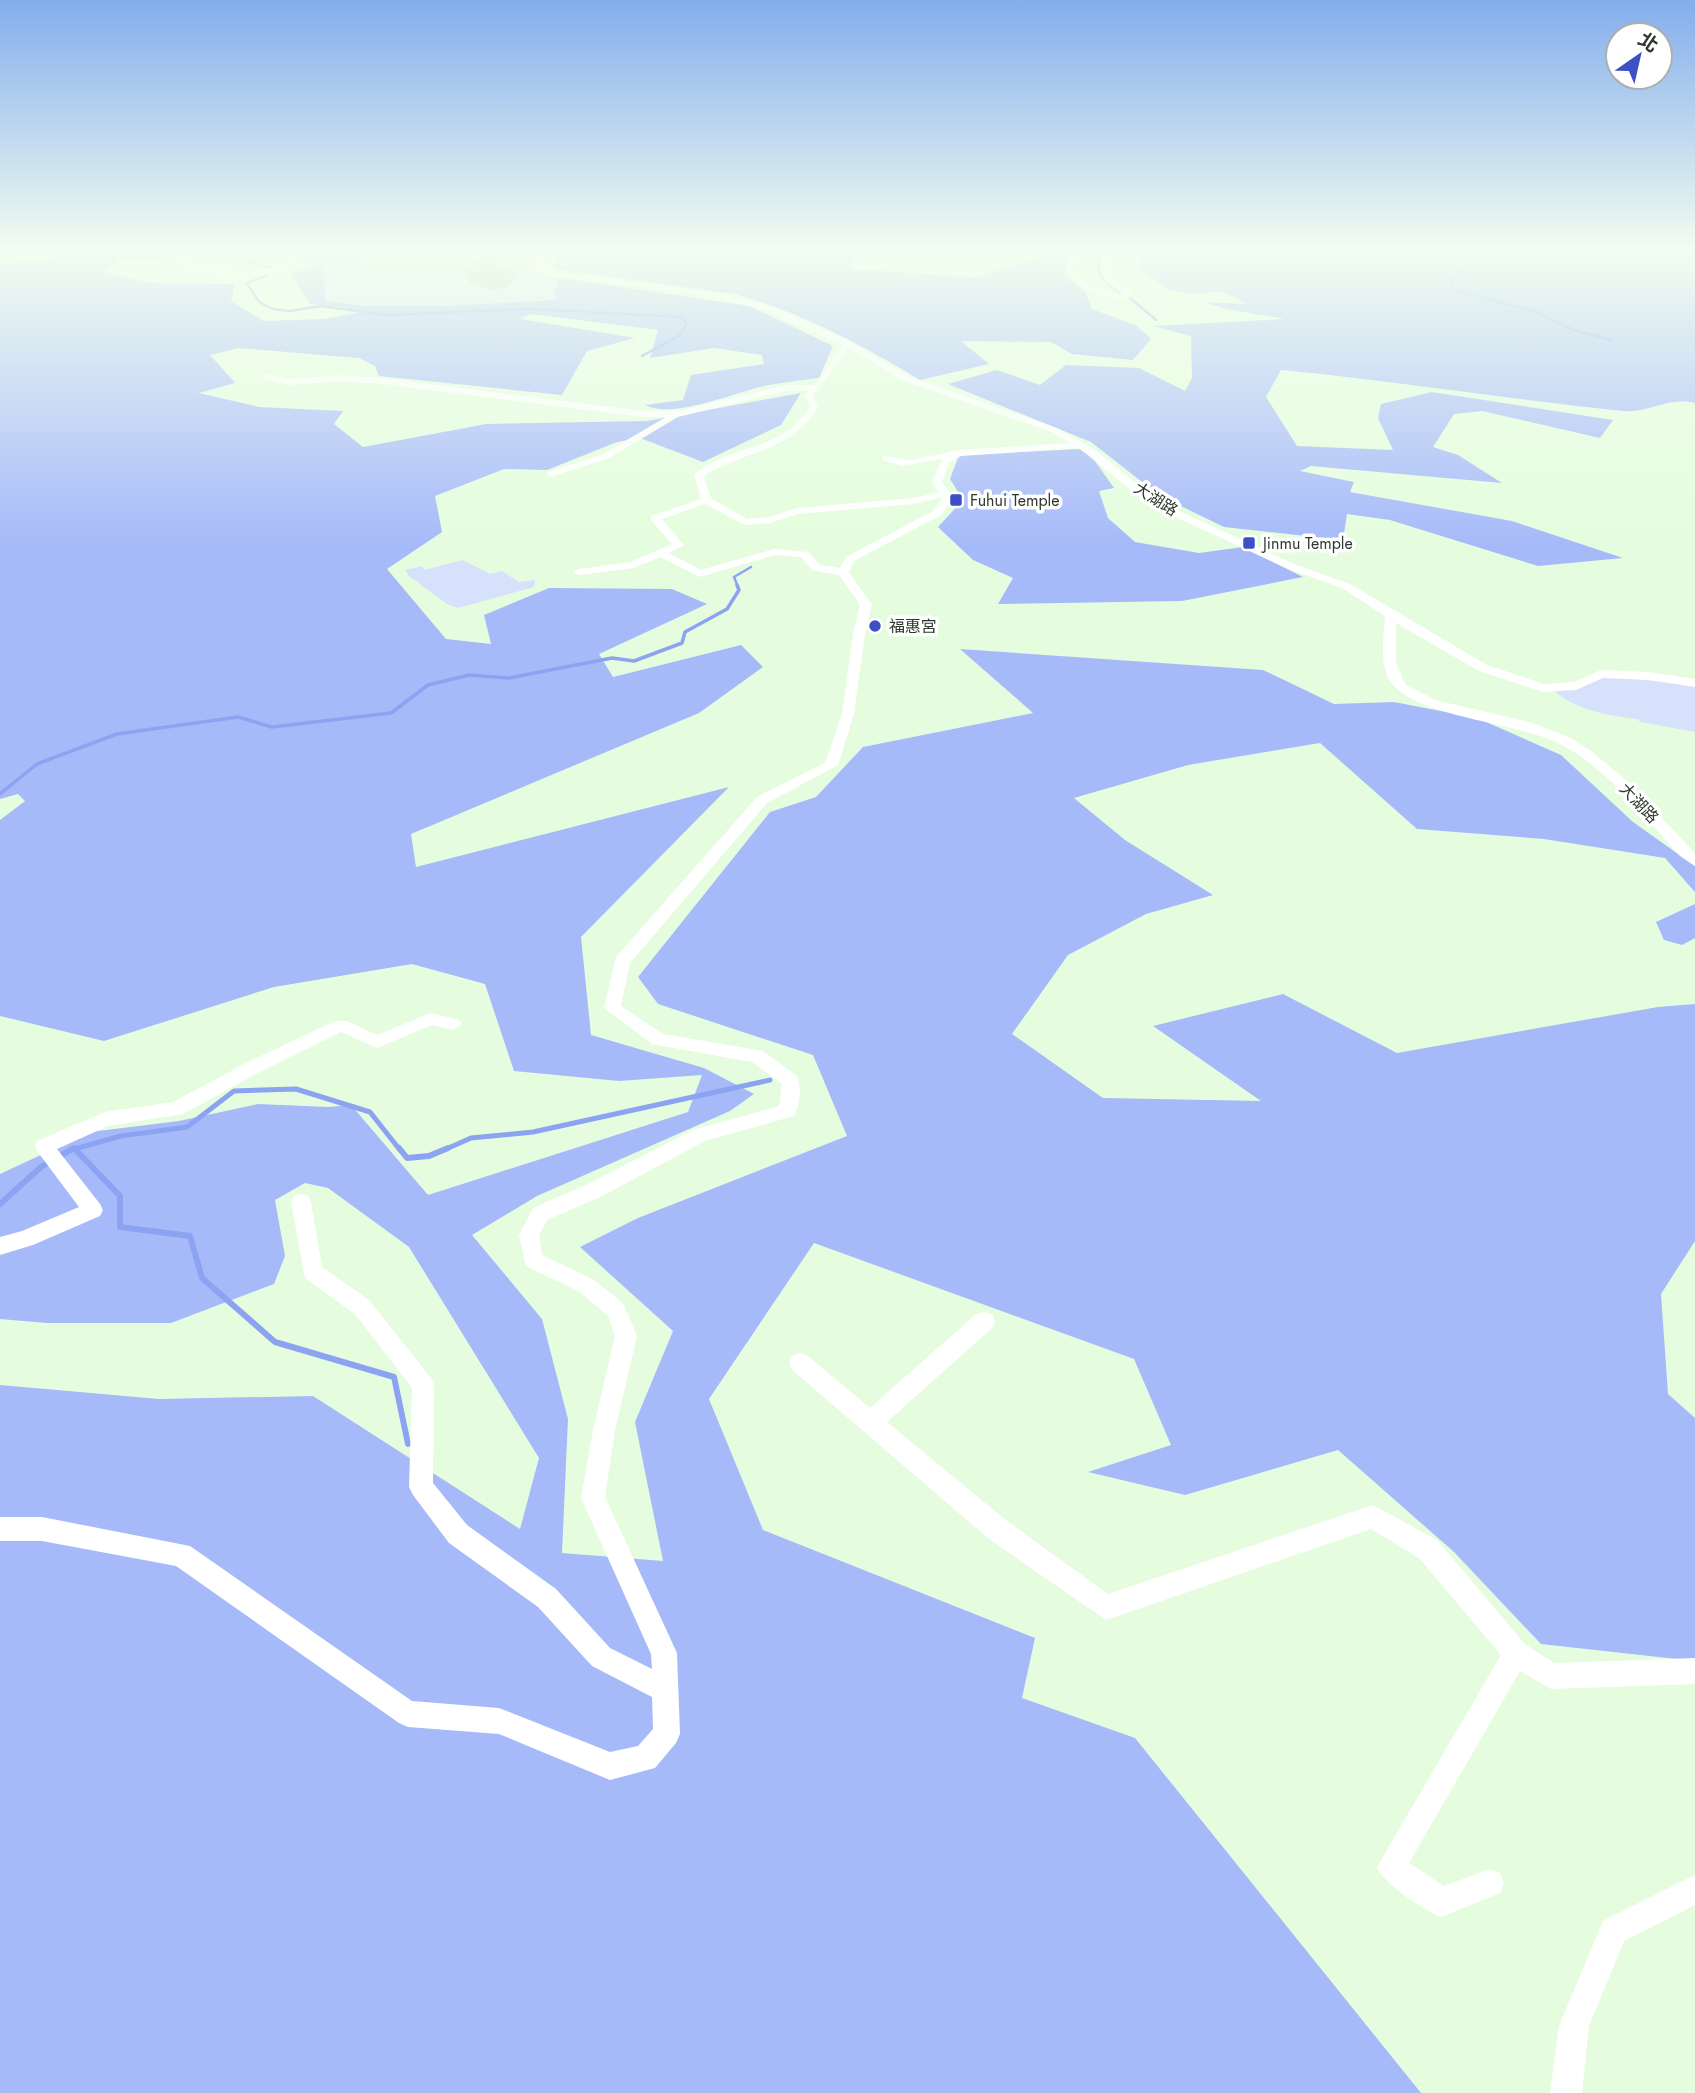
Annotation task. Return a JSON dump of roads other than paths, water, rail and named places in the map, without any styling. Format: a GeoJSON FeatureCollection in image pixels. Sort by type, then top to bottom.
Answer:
{"type":"FeatureCollection","features":[{"type":"Feature","properties":{"kind":"street"},"geometry":{"type":"LineString","coordinates":[[844,349],[835,356],[825,379],[809,396],[814,406],[799,429],[771,446],[727,459],[699,475],[706,500],[745,522],[770,520],[797,511],[914,501],[944,493]]}},
{"type":"Feature","properties":{"kind":"street","name":"大湖路"},"geometry":{"type":"LineString","coordinates":[[854,349],[905,378],[1042,426],[1082,445],[1145,496],[1169,510],[1290,566],[1346,586],[1391,615],[1390,660],[1399,685],[1413,695],[1449,707],[1515,721],[1576,747],[1604,766],[1685,853],[1695,860]]}},
{"type":"Feature","properties":{"kind":"street"},"geometry":{"type":"LineString","coordinates":[[265,377],[289,382],[358,378],[642,414],[678,414],[786,388],[817,387]]}},
{"type":"Feature","properties":{"kind":"street"},"geometry":{"type":"LineString","coordinates":[[551,474],[606,456],[678,414]]}},
{"type":"Feature","properties":{"kind":"street"},"geometry":{"type":"LineString","coordinates":[[886,458],[894,463],[908,464],[959,453],[1082,445]]}},
{"type":"Feature","properties":{"kind":"street"},"geometry":{"type":"LineString","coordinates":[[843,572],[850,559],[937,513],[949,498],[937,482],[945,461],[959,453]]}},
{"type":"Feature","properties":{"kind":"street"},"geometry":{"type":"LineString","coordinates":[[579,572],[633,565],[679,545],[655,518],[706,500]]}},
{"type":"Feature","properties":{"kind":"street"},"geometry":{"type":"LineString","coordinates":[[0,1529],[42,1529],[181,1555],[408,1714],[499,1721],[610,1766],[645,1758],[667,1734],[664,1653],[593,1498],[604,1430],[626,1336],[616,1310],[587,1286],[533,1260],[529,1235],[540,1214],[595,1190],[700,1135],[788,1111],[791,1081],[757,1056],[658,1040],[612,1008],[622,961],[762,800],[831,765],[848,714],[859,634],[866,605],[843,572],[816,568],[804,554],[774,552],[700,574],[662,554]]}},
{"type":"Feature","properties":{"kind":"street"},"geometry":{"type":"LineString","coordinates":[[1391,615],[1483,668],[1543,688],[1576,686],[1601,674],[1649,676],[1695,683]]}},
{"type":"Feature","properties":{"kind":"street"},"geometry":{"type":"LineString","coordinates":[[0,1246],[26,1239],[93,1210],[44,1146],[105,1119],[177,1109],[252,1068],[341,1025],[377,1042],[431,1019],[453,1024]]}},
{"type":"Feature","properties":{"kind":"street"},"geometry":{"type":"LineString","coordinates":[[301,1202],[312,1272],[362,1307],[423,1385],[421,1487],[458,1534],[547,1598],[601,1657],[666,1690]]}},
{"type":"Feature","properties":{"kind":"street"},"geometry":{"type":"LineString","coordinates":[[870,1422],[984,1321]]}},
{"type":"Feature","properties":{"kind":"street"},"geometry":{"type":"LineString","coordinates":[[800,1363],[998,1530],[1106,1607],[1373,1517],[1428,1549],[1516,1653],[1551,1676],[1695,1671]]}},
{"type":"Feature","properties":{"kind":"street"},"geometry":{"type":"LineString","coordinates":[[1490,1882],[1441,1902],[1391,1867],[1516,1653]]}},
{"type":"Feature","properties":{"kind":"street"},"geometry":{"type":"LineString","coordinates":[[1566,2093],[1574,2026],[1613,1931],[1695,1889]]}},
{"type":"Feature","properties":{"kind":"waterway"},"geometry":{"type":"LineString","coordinates":[[642,356],[655,349]]}},
{"type":"Feature","properties":{"kind":"waterway"},"geometry":{"type":"LineString","coordinates":[[738,587],[734,577],[751,567]]}},
{"type":"Feature","properties":{"kind":"waterway"},"geometry":{"type":"LineString","coordinates":[[0,794],[37,764],[117,734],[238,717],[272,727],[391,713],[428,685],[469,675],[509,678],[612,658],[634,661],[682,643],[685,632],[727,609],[739,590],[737,585]]}},
{"type":"Feature","properties":{"kind":"waterway"},"geometry":{"type":"LineString","coordinates":[[444,1150],[471,1138],[533,1132],[770,1080]]}},
{"type":"Feature","properties":{"kind":"waterway"},"geometry":{"type":"LineString","coordinates":[[75,1149],[121,1136],[187,1127],[234,1091],[296,1089],[370,1112],[400,1150]]}},
{"type":"Feature","properties":{"kind":"waterway"},"geometry":{"type":"LineString","coordinates":[[399,1148],[407,1158],[429,1156],[448,1148]]}},
{"type":"Feature","properties":{"kind":"waterway"},"geometry":{"type":"LineString","coordinates":[[0,1204],[41,1167],[75,1149]]}},
{"type":"Feature","properties":{"kind":"waterway"},"geometry":{"type":"LineString","coordinates":[[71,1150],[75,1149]]}},
{"type":"Feature","properties":{"kind":"waterway"},"geometry":{"type":"LineString","coordinates":[[75,1149],[120,1196],[120,1227],[190,1236],[202,1278],[275,1342],[394,1377],[408,1444]]}},
{"type":"Feature","properties":{"kind":"place","name":"Fuhui Temple"},"geometry":{"type":"Point","coordinates":[956,500]}},
{"type":"Feature","properties":{"kind":"place","name":"Jinmu Temple"},"geometry":{"type":"Point","coordinates":[1249,543]}},
{"type":"Feature","properties":{"kind":"place","name":"福惠宮"},"geometry":{"type":"Point","coordinates":[875,626]}}]}
